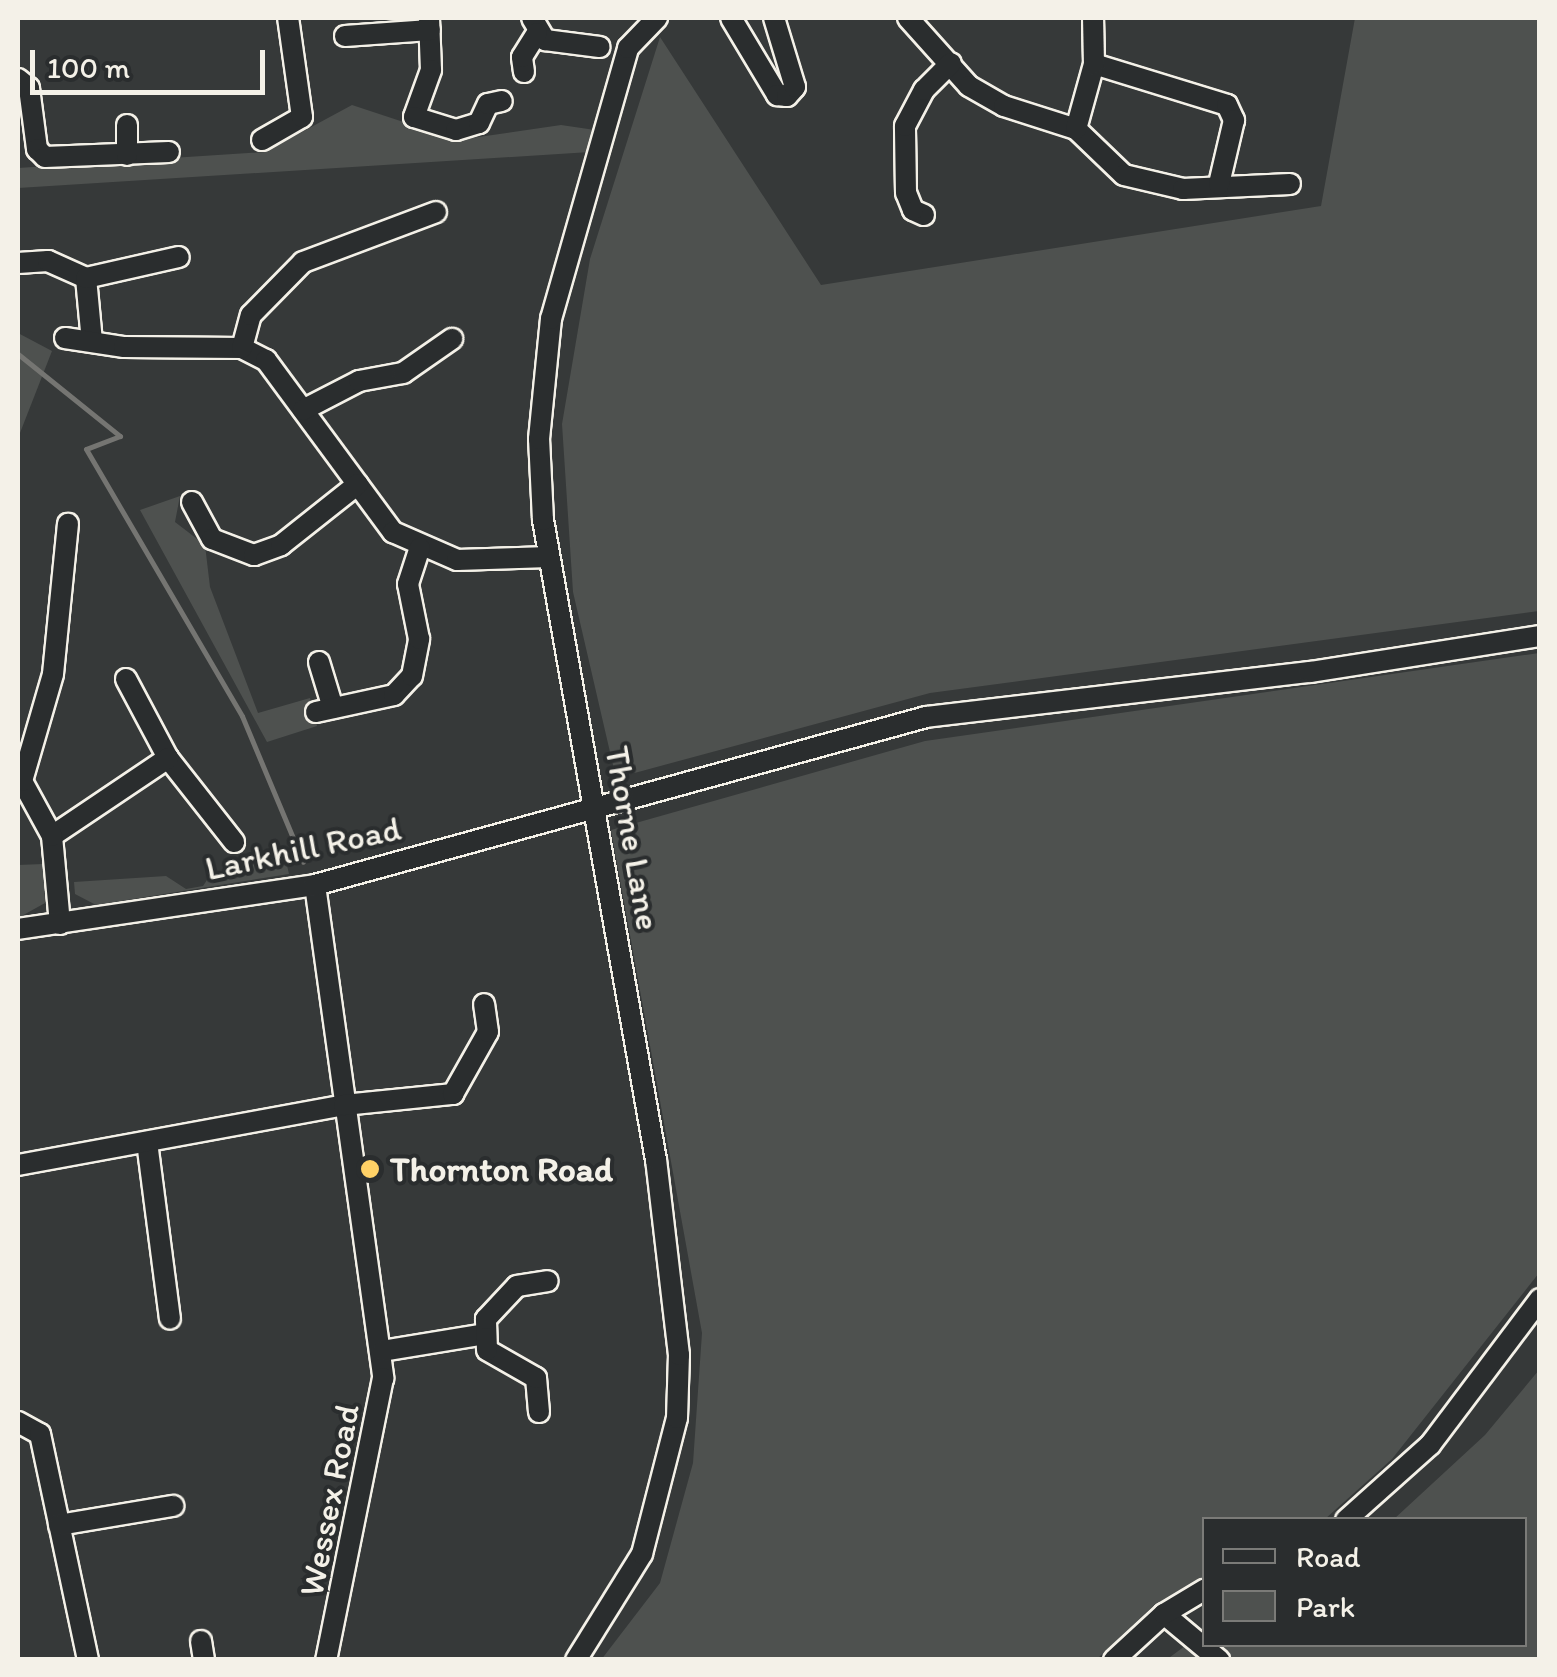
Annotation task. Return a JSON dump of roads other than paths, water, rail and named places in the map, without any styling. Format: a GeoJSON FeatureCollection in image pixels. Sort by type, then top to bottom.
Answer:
{"type":"FeatureCollection","features":[{"type":"Feature","properties":{"kind":"street"},"geometry":{"type":"LineString","coordinates":[[262,140],[302,117],[288,18]]}},
{"type":"Feature","properties":{"kind":"street","name":"Thorne Lane"},"geometry":{"type":"LineString","coordinates":[[576,1660],[642,1554],[677,1418],[678,1371],[656,1160],[539,482],[551,320],[628,48],[653,20],[673,18]]}},
{"type":"Feature","properties":{"kind":"street"},"geometry":{"type":"LineString","coordinates":[[731,18],[777,95],[787,96],[795,87],[774,18]]}},
{"type":"Feature","properties":{"kind":"street"},"geometry":{"type":"LineString","coordinates":[[908,18],[970,86],[1004,106],[1076,128],[1124,175],[1168,188],[1290,184]]}},
{"type":"Feature","properties":{"kind":"street"},"geometry":{"type":"LineString","coordinates":[[1076,128],[1094,64],[1093,18]]}},
{"type":"Feature","properties":{"kind":"street"},"geometry":{"type":"LineString","coordinates":[[345,36],[430,24],[431,70],[414,117],[456,130],[479,123],[488,104],[502,101]]}},
{"type":"Feature","properties":{"kind":"street"},"geometry":{"type":"LineString","coordinates":[[535,25],[545,40],[600,47]]}},
{"type":"Feature","properties":{"kind":"street"},"geometry":{"type":"LineString","coordinates":[[524,72],[522,57],[535,25]]}},
{"type":"Feature","properties":{"kind":"street"},"geometry":{"type":"LineString","coordinates":[[924,215],[906,193],[905,126],[924,90],[951,63]]}},
{"type":"Feature","properties":{"kind":"street"},"geometry":{"type":"LineString","coordinates":[[1094,64],[1227,105],[1234,120],[1218,184]]}},
{"type":"Feature","properties":{"kind":"street"},"geometry":{"type":"LineString","coordinates":[[18,79],[28,88],[36,149],[45,157],[170,152]]}},
{"type":"Feature","properties":{"kind":"street"},"geometry":{"type":"LineString","coordinates":[[126,125],[127,155]]}},
{"type":"Feature","properties":{"kind":"street"},"geometry":{"type":"LineString","coordinates":[[242,348],[252,315],[303,262],[436,212]]}},
{"type":"Feature","properties":{"kind":"street"},"geometry":{"type":"LineString","coordinates":[[18,264],[48,261],[86,278],[179,257]]}},
{"type":"Feature","properties":{"kind":"street"},"geometry":{"type":"LineString","coordinates":[[86,278],[92,340]]}},
{"type":"Feature","properties":{"kind":"street"},"geometry":{"type":"LineString","coordinates":[[66,338],[242,348],[266,360],[393,532],[420,548],[458,560],[549,557]]}},
{"type":"Feature","properties":{"kind":"street"},"geometry":{"type":"LineString","coordinates":[[302,410],[360,381],[403,373],[452,339]]}},
{"type":"Feature","properties":{"kind":"street"},"geometry":{"type":"LineString","coordinates":[[190,510],[212,540],[254,555],[281,545],[358,484]]}},
{"type":"Feature","properties":{"kind":"street"},"geometry":{"type":"LineString","coordinates":[[60,924],[52,836],[20,782],[53,674],[68,524]]}},
{"type":"Feature","properties":{"kind":"street"},"geometry":{"type":"LineString","coordinates":[[320,662],[324,710],[394,696],[412,676],[419,639],[408,584],[420,548]]}},
{"type":"Feature","properties":{"kind":"street","name":"Larkhill Road"},"geometry":{"type":"LineString","coordinates":[[18,930],[315,886],[926,717],[1310,672],[1540,636]]}},
{"type":"Feature","properties":{"kind":"street"},"geometry":{"type":"LineString","coordinates":[[126,679],[168,758],[234,842]]}},
{"type":"Feature","properties":{"kind":"street"},"geometry":{"type":"LineString","coordinates":[[52,836],[168,758]]}},
{"type":"Feature","properties":{"kind":"street","name":"Wessex Road"},"geometry":{"type":"LineString","coordinates":[[315,886],[382,1351],[383,1400],[326,1660]]}},
{"type":"Feature","properties":{"kind":"street"},"geometry":{"type":"LineString","coordinates":[[18,1166],[344,1105],[453,1094],[488,1032],[484,1004]]}},
{"type":"Feature","properties":{"kind":"street"},"geometry":{"type":"LineString","coordinates":[[147,1142],[170,1319]]}},
{"type":"Feature","properties":{"kind":"street"},"geometry":{"type":"LineString","coordinates":[[539,1412],[536,1378],[487,1350],[486,1319],[517,1286],[548,1281]]}},
{"type":"Feature","properties":{"kind":"street"},"geometry":{"type":"LineString","coordinates":[[1349,1517],[1430,1444],[1540,1299]]}},
{"type":"Feature","properties":{"kind":"street"},"geometry":{"type":"LineString","coordinates":[[382,1351],[486,1334]]}},
{"type":"Feature","properties":{"kind":"street"},"geometry":{"type":"LineString","coordinates":[[18,1422],[40,1434],[88,1660]]}},
{"type":"Feature","properties":{"kind":"street"},"geometry":{"type":"LineString","coordinates":[[59,1525],[173,1506]]}},
{"type":"Feature","properties":{"kind":"street"},"geometry":{"type":"LineString","coordinates":[[1114,1660],[1164,1614],[1202,1591]]}},
{"type":"Feature","properties":{"kind":"street"},"geometry":{"type":"LineString","coordinates":[[1164,1614],[1202,1645]]}},
{"type":"Feature","properties":{"kind":"waterway"},"geometry":{"type":"LineString","coordinates":[[18,354],[120,436],[86,449],[242,716],[303,862]]}},
{"type":"Feature","properties":{"kind":"place","name":"Thornton Road"},"geometry":{"type":"Point","coordinates":[370,1169]}}]}
